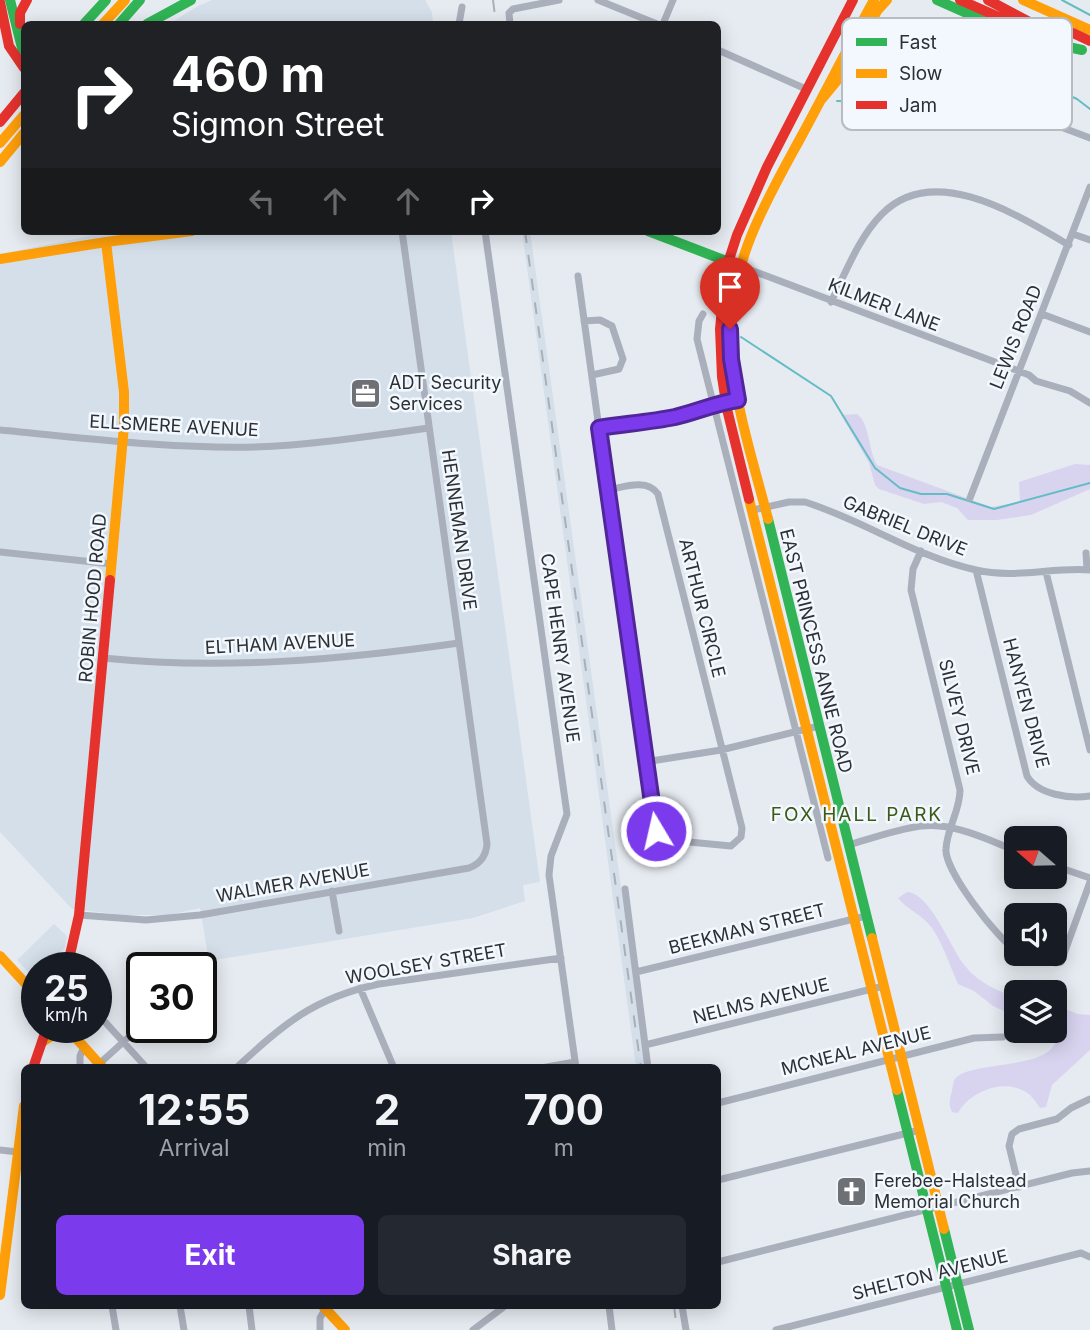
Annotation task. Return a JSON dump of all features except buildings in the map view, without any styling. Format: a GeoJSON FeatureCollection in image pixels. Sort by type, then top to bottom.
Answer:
{"type":"FeatureCollection","features":[{"type":"Feature","properties":{"kind":"main road"},"geometry":{"type":"LineString","coordinates":[[10,0],[21,47]]}},
{"type":"Feature","properties":{"kind":"main road"},"geometry":{"type":"LineString","coordinates":[[21,26],[21,8],[27,0]]}},
{"type":"Feature","properties":{"kind":"main road"},"geometry":{"type":"LineString","coordinates":[[87,21],[106,0]]}},
{"type":"Feature","properties":{"kind":"main road"},"geometry":{"type":"LineString","coordinates":[[106,21],[125,0]]}},
{"type":"Feature","properties":{"kind":"main road"},"geometry":{"type":"LineString","coordinates":[[122,21],[140,0]]}},
{"type":"Feature","properties":{"kind":"main road"},"geometry":{"type":"LineString","coordinates":[[152,21],[191,0]]}},
{"type":"Feature","properties":{"kind":"main road"},"geometry":{"type":"LineString","coordinates":[[843,18],[853,0]]}},
{"type":"Feature","properties":{"kind":"main road","name":"EAST PRINCESS ANNE ROAD"},"geometry":{"type":"LineString","coordinates":[[864,18],[874,0]]}},
{"type":"Feature","properties":{"kind":"main road"},"geometry":{"type":"LineString","coordinates":[[873,18],[887,0]]}},
{"type":"Feature","properties":{"kind":"main road"},"geometry":{"type":"LineString","coordinates":[[937,0],[978,18]]}},
{"type":"Feature","properties":{"kind":"main road"},"geometry":{"type":"LineString","coordinates":[[960,0],[1001,18]]}},
{"type":"Feature","properties":{"kind":"main road"},"geometry":{"type":"LineString","coordinates":[[988,0],[1022,18]]}},
{"type":"Feature","properties":{"kind":"main road"},"geometry":{"type":"LineString","coordinates":[[1023,0],[1063,18]]}},
{"type":"Feature","properties":{"kind":"main road"},"geometry":{"type":"LineString","coordinates":[[1,1],[2,25],[11,51],[21,66]]}},
{"type":"Feature","properties":{"kind":"main road"},"geometry":{"type":"LineString","coordinates":[[734,264],[734,244],[769,160],[842,21]]}},
{"type":"Feature","properties":{"kind":"main road"},"geometry":{"type":"LineString","coordinates":[[1072,22],[1090,30]]}},
{"type":"Feature","properties":{"kind":"main road"},"geometry":{"type":"LineString","coordinates":[[1072,33],[1090,41]]}},
{"type":"Feature","properties":{"kind":"main road","name":"EAST PRINCESS ANNE ROAD"},"geometry":{"type":"LineString","coordinates":[[842,60],[765,202],[746,247],[724,279],[719,344],[726,402],[957,1330]]}},
{"type":"Feature","properties":{"kind":"main road"},"geometry":{"type":"LineString","coordinates":[[821,100],[842,74]]}},
{"type":"Feature","properties":{"kind":"main road"},"geometry":{"type":"LineString","coordinates":[[0,122],[21,98]]}},
{"type":"Feature","properties":{"kind":"main road"},"geometry":{"type":"LineString","coordinates":[[0,143],[21,118]]}},
{"type":"Feature","properties":{"kind":"main road"},"geometry":{"type":"LineString","coordinates":[[0,162],[21,137]]}},
{"type":"Feature","properties":{"kind":"main road"},"geometry":{"type":"LineString","coordinates":[[0,259],[105,237],[134,235]]}},
{"type":"Feature","properties":{"kind":"main road","name":"KILMER LANE"},"geometry":{"type":"LineString","coordinates":[[658,235],[734,264]]}},
{"type":"Feature","properties":{"kind":"main road","name":"ROBIN HOOD ROAD"},"geometry":{"type":"LineString","coordinates":[[71,952],[79,915],[123,442],[124,392],[105,237]]}},
{"type":"Feature","properties":{"kind":"main road","name":"EAST PRINCESS ANNE ROAD"},"geometry":{"type":"LineString","coordinates":[[734,264],[730,335],[738,400],[969,1330]]}},
{"type":"Feature","properties":{"kind":"main road"},"geometry":{"type":"LineString","coordinates":[[0,956],[21,978]]}},
{"type":"Feature","properties":{"kind":"main road"},"geometry":{"type":"LineString","coordinates":[[34,1064],[42,1043]]}},
{"type":"Feature","properties":{"kind":"main road"},"geometry":{"type":"LineString","coordinates":[[80,1043],[99,1064]]}},
{"type":"Feature","properties":{"kind":"main road"},"geometry":{"type":"LineString","coordinates":[[0,1295],[21,1129]]}},
{"type":"Feature","properties":{"kind":"main road"},"geometry":{"type":"LineString","coordinates":[[328,1309],[345,1330]]}},
{"type":"Feature","properties":{"kind":"street"},"geometry":{"type":"LineString","coordinates":[[510,21],[509,13],[513,9],[559,0]]}},
{"type":"Feature","properties":{"kind":"street"},"geometry":{"type":"LineString","coordinates":[[598,0],[650,21]]}},
{"type":"Feature","properties":{"kind":"street"},"geometry":{"type":"LineString","coordinates":[[664,21],[673,0]]}},
{"type":"Feature","properties":{"kind":"street"},"geometry":{"type":"LineString","coordinates":[[460,21],[462,7]]}},
{"type":"Feature","properties":{"kind":"street"},"geometry":{"type":"LineString","coordinates":[[721,51],[806,89]]}},
{"type":"Feature","properties":{"kind":"street"},"geometry":{"type":"LineString","coordinates":[[1069,130],[1090,138]]}},
{"type":"Feature","properties":{"kind":"street","name":"LEWIS ROAD"},"geometry":{"type":"LineString","coordinates":[[970,498],[1090,187]]}},
{"type":"Feature","properties":{"kind":"street"},"geometry":{"type":"LineString","coordinates":[[831,302],[872,225],[895,203],[918,194],[947,192],[984,202],[1024,219],[1069,245]]}},
{"type":"Feature","properties":{"kind":"street"},"geometry":{"type":"LineString","coordinates":[[1073,234],[1090,240]]}},
{"type":"Feature","properties":{"kind":"street","name":"HENNEMAN DRIVE"},"geometry":{"type":"LineString","coordinates":[[403,235],[485,834]]}},
{"type":"Feature","properties":{"kind":"street","name":"CAPE HENRY AVENUE"},"geometry":{"type":"LineString","coordinates":[[486,235],[567,814],[549,866],[575,1064]]}},
{"type":"Feature","properties":{"kind":"street","name":"KILMER LANE"},"geometry":{"type":"LineString","coordinates":[[734,264],[1029,375],[1036,381],[1070,391],[1090,402]]}},
{"type":"Feature","properties":{"kind":"street"},"geometry":{"type":"LineString","coordinates":[[578,276],[645,762],[721,750],[819,726]]}},
{"type":"Feature","properties":{"kind":"street"},"geometry":{"type":"LineString","coordinates":[[703,314],[699,321],[697,339],[828,858]]}},
{"type":"Feature","properties":{"kind":"street"},"geometry":{"type":"LineString","coordinates":[[1042,314],[1090,332]]}},
{"type":"Feature","properties":{"kind":"street"},"geometry":{"type":"LineString","coordinates":[[584,321],[600,320],[609,323],[614,329],[623,359],[619,369],[592,375]]}},
{"type":"Feature","properties":{"kind":"street"},"geometry":{"type":"LineString","coordinates":[[599,428],[671,417],[738,400]]}},
{"type":"Feature","properties":{"kind":"street","name":"ELLSMERE AVENUE"},"geometry":{"type":"LineString","coordinates":[[0,430],[123,442],[254,447],[331,441],[429,428]]}},
{"type":"Feature","properties":{"kind":"street","name":"ARTHUR CIRCLE"},"geometry":{"type":"LineString","coordinates":[[608,490],[643,484],[652,487],[658,494],[742,828],[741,837],[731,846],[664,839],[656,831],[645,762]]}},
{"type":"Feature","properties":{"kind":"street","name":"GABRIEL DRIVE"},"geometry":{"type":"LineString","coordinates":[[753,510],[789,502],[805,502],[921,551],[976,570],[1004,574],[1088,569]]}},
{"type":"Feature","properties":{"kind":"street","name":"SILVEY DRIVE"},"geometry":{"type":"LineString","coordinates":[[921,551],[912,575],[911,590],[959,781],[960,799],[946,848],[950,867],[1004,942]]}},
{"type":"Feature","properties":{"kind":"street"},"geometry":{"type":"LineString","coordinates":[[0,552],[112,564]]}},
{"type":"Feature","properties":{"kind":"street"},"geometry":{"type":"LineString","coordinates":[[1086,553],[1088,569]]}},
{"type":"Feature","properties":{"kind":"street","name":"HANYEN DRIVE"},"geometry":{"type":"LineString","coordinates":[[976,570],[1027,776],[1035,786],[1062,795],[1090,796]]}},
{"type":"Feature","properties":{"kind":"street"},"geometry":{"type":"LineString","coordinates":[[1046,572],[1090,750]]}},
{"type":"Feature","properties":{"kind":"street","name":"ELTHAM AVENUE"},"geometry":{"type":"LineString","coordinates":[[103,657],[191,663],[298,662],[459,643]]}},
{"type":"Feature","properties":{"kind":"street"},"geometry":{"type":"LineString","coordinates":[[848,845],[921,827],[952,828],[1004,846]]}},
{"type":"Feature","properties":{"kind":"street","name":"WALMER AVENUE"},"geometry":{"type":"LineString","coordinates":[[79,915],[124,919],[173,918],[469,868],[485,856],[485,834]]}},
{"type":"Feature","properties":{"kind":"street"},"geometry":{"type":"LineString","coordinates":[[1067,945],[1090,880],[1068,871]]}},
{"type":"Feature","properties":{"kind":"street"},"geometry":{"type":"LineString","coordinates":[[625,888],[647,1064]]}},
{"type":"Feature","properties":{"kind":"street"},"geometry":{"type":"LineString","coordinates":[[332,891],[339,931]]}},
{"type":"Feature","properties":{"kind":"street","name":"BEEKMAN STREET"},"geometry":{"type":"LineString","coordinates":[[636,972],[866,916]]}},
{"type":"Feature","properties":{"kind":"street","name":"WOOLSEY STREET"},"geometry":{"type":"LineString","coordinates":[[241,1064],[294,1017],[319,1003],[360,988],[561,958]]}},
{"type":"Feature","properties":{"kind":"street","name":"NELMS AVENUE"},"geometry":{"type":"LineString","coordinates":[[645,1045],[884,986]]}},
{"type":"Feature","properties":{"kind":"street"},"geometry":{"type":"LineString","coordinates":[[360,988],[392,1064]]}},
{"type":"Feature","properties":{"kind":"street"},"geometry":{"type":"LineString","coordinates":[[112,1029],[143,1064]]}},
{"type":"Feature","properties":{"kind":"street","name":"MCNEAL AVENUE"},"geometry":{"type":"LineString","coordinates":[[721,1101],[974,1038],[1003,1037]]}},
{"type":"Feature","properties":{"kind":"street"},"geometry":{"type":"LineString","coordinates":[[103,1064],[124,1042]]}},
{"type":"Feature","properties":{"kind":"street"},"geometry":{"type":"LineString","coordinates":[[80,1064],[84,1047]]}},
{"type":"Feature","properties":{"kind":"street"},"geometry":{"type":"LineString","coordinates":[[1019,1187],[1009,1146],[1012,1134],[1019,1129],[1057,1119],[1071,1108],[1090,1099]]}},
{"type":"Feature","properties":{"kind":"street"},"geometry":{"type":"LineString","coordinates":[[721,1179],[919,1130]]}},
{"type":"Feature","properties":{"kind":"street"},"geometry":{"type":"LineString","coordinates":[[0,1150],[18,1152]]}},
{"type":"Feature","properties":{"kind":"street"},"geometry":{"type":"LineString","coordinates":[[721,1261],[1090,1171]]}},
{"type":"Feature","properties":{"kind":"street","name":"SHELTON AVENUE"},"geometry":{"type":"LineString","coordinates":[[776,1330],[1081,1253],[1090,1257]]}},
{"type":"Feature","properties":{"kind":"street"},"geometry":{"type":"LineString","coordinates":[[112,1309],[116,1330]]}},
{"type":"Feature","properties":{"kind":"street"},"geometry":{"type":"LineString","coordinates":[[180,1309],[184,1330]]}},
{"type":"Feature","properties":{"kind":"street"},"geometry":{"type":"LineString","coordinates":[[249,1309],[252,1330]]}},
{"type":"Feature","properties":{"kind":"street"},"geometry":{"type":"LineString","coordinates":[[320,1330],[320,1318],[324,1309]]}},
{"type":"Feature","properties":{"kind":"street"},"geometry":{"type":"LineString","coordinates":[[473,1330],[500,1309]]}},
{"type":"Feature","properties":{"kind":"street"},"geometry":{"type":"LineString","coordinates":[[609,1309],[612,1330]]}},
{"type":"Feature","properties":{"kind":"street"},"geometry":{"type":"LineString","coordinates":[[682,1309],[685,1330]]}},
{"type":"Feature","properties":{"kind":"shaded area"},"geometry":{"type":"Polygon","coordinates":[[[212,0],[425,0],[432,12],[433,21],[174,21],[212,0]]]}},
{"type":"Feature","properties":{"kind":"shaded area"},"geometry":{"type":"Polygon","coordinates":[[[94,235],[452,235],[540,882],[523,885],[525,901],[473,918],[217,960],[217,952],[207,952],[200,908],[169,915],[124,915],[72,909],[0,832],[0,254],[94,235]]]}},
{"type":"Feature","properties":{"kind":"shaded area"},"geometry":{"type":"Polygon","coordinates":[[[523,235],[531,235],[646,1064],[636,1064],[523,235]]]}},
{"type":"Feature","properties":{"kind":"shaded area"},"geometry":{"type":"Polygon","coordinates":[[[857,414],[867,430],[877,465],[991,507],[1020,502],[1019,482],[1075,464],[1090,465],[1090,489],[1031,515],[997,520],[968,520],[957,508],[941,502],[924,504],[879,489],[875,485],[869,463],[841,415],[857,414]]]}},
{"type":"Feature","properties":{"kind":"shaded area"},"geometry":{"type":"Polygon","coordinates":[[[907,892],[924,902],[971,972],[989,986],[1004,992],[1004,1011],[958,984],[932,928],[898,898],[907,892]]]}},
{"type":"Feature","properties":{"kind":"shaded area"},"geometry":{"type":"Polygon","coordinates":[[[54,924],[67,936],[65,947],[60,952],[25,952],[54,924]]]}},
{"type":"Feature","properties":{"kind":"shaded area"},"geometry":{"type":"Polygon","coordinates":[[[1067,1010],[1090,1015],[1090,1050],[1052,1085],[1046,1107],[1040,1108],[1030,1095],[1021,1089],[1000,1087],[980,1093],[971,1098],[958,1113],[952,1112],[950,1099],[958,1076],[981,1068],[1025,1061],[1049,1051],[1055,1043],[1067,1043],[1067,1010]]]}},
{"type":"Feature","properties":{"kind":"waterway"},"geometry":{"type":"LineString","coordinates":[[1062,0],[1090,15]]}},
{"type":"Feature","properties":{"kind":"waterway"},"geometry":{"type":"LineString","coordinates":[[1072,97],[1090,109]]}},
{"type":"Feature","properties":{"kind":"waterway"},"geometry":{"type":"LineString","coordinates":[[837,101],[842,101]]}},
{"type":"Feature","properties":{"kind":"waterway"},"geometry":{"type":"LineString","coordinates":[[741,337],[831,396],[875,468],[900,488],[921,494],[947,494],[994,509],[1090,483]]}},
{"type":"Feature","properties":{"kind":"railway"},"geometry":{"type":"LineString","coordinates":[[493,0],[496,21]]}},
{"type":"Feature","properties":{"kind":"railway"},"geometry":{"type":"LineString","coordinates":[[526,235],[640,1064]]}},
{"type":"Feature","properties":{"kind":"railway"},"geometry":{"type":"LineString","coordinates":[[674,1309],[677,1330]]}},
{"type":"Feature","properties":{"kind":"traffic: fast"},"geometry":{"type":"LineString","coordinates":[[10,0],[21,44]]}},
{"type":"Feature","properties":{"kind":"traffic: fast"},"geometry":{"type":"LineString","coordinates":[[87,21],[106,0]]}},
{"type":"Feature","properties":{"kind":"traffic: fast"},"geometry":{"type":"LineString","coordinates":[[122,21],[140,0]]}},
{"type":"Feature","properties":{"kind":"traffic: fast"},"geometry":{"type":"LineString","coordinates":[[152,21],[191,0]]}},
{"type":"Feature","properties":{"kind":"traffic: fast"},"geometry":{"type":"LineString","coordinates":[[937,0],[978,18]]}},
{"type":"Feature","properties":{"kind":"traffic: fast"},"geometry":{"type":"LineString","coordinates":[[1072,48],[1082,50]]}},
{"type":"Feature","properties":{"kind":"traffic: fast"},"geometry":{"type":"LineString","coordinates":[[658,235],[729,262]]}},
{"type":"Feature","properties":{"kind":"traffic: fast"},"geometry":{"type":"LineString","coordinates":[[768,519],[872,938]]}},
{"type":"Feature","properties":{"kind":"traffic: fast"},"geometry":{"type":"LineString","coordinates":[[897,1090],[957,1330]]}},
{"type":"Feature","properties":{"kind":"traffic: fast"},"geometry":{"type":"LineString","coordinates":[[944,1229],[969,1330]]}},
{"type":"Feature","properties":{"kind":"traffic: slow"},"geometry":{"type":"LineString","coordinates":[[106,21],[125,0]]}},
{"type":"Feature","properties":{"kind":"traffic: slow"},"geometry":{"type":"LineString","coordinates":[[864,18],[874,0]]}},
{"type":"Feature","properties":{"kind":"traffic: slow"},"geometry":{"type":"LineString","coordinates":[[873,18],[887,0]]}},
{"type":"Feature","properties":{"kind":"traffic: slow"},"geometry":{"type":"LineString","coordinates":[[1023,0],[1063,18]]}},
{"type":"Feature","properties":{"kind":"traffic: slow"},"geometry":{"type":"LineString","coordinates":[[1072,22],[1090,30]]}},
{"type":"Feature","properties":{"kind":"traffic: slow"},"geometry":{"type":"LineString","coordinates":[[768,519],[743,423],[734,374],[731,350],[733,300],[738,275],[765,204],[842,60]]}},
{"type":"Feature","properties":{"kind":"traffic: slow"},"geometry":{"type":"LineString","coordinates":[[821,100],[842,74]]}},
{"type":"Feature","properties":{"kind":"traffic: slow"},"geometry":{"type":"LineString","coordinates":[[0,143],[21,118]]}},
{"type":"Feature","properties":{"kind":"traffic: slow"},"geometry":{"type":"LineString","coordinates":[[0,162],[21,137]]}},
{"type":"Feature","properties":{"kind":"traffic: slow"},"geometry":{"type":"LineString","coordinates":[[110,580],[124,426],[124,392],[106,242],[161,235]]}},
{"type":"Feature","properties":{"kind":"traffic: slow"},"geometry":{"type":"LineString","coordinates":[[0,259],[106,242]]}},
{"type":"Feature","properties":{"kind":"traffic: slow"},"geometry":{"type":"LineString","coordinates":[[749,499],[897,1090]]}},
{"type":"Feature","properties":{"kind":"traffic: slow"},"geometry":{"type":"LineString","coordinates":[[872,938],[944,1229]]}},
{"type":"Feature","properties":{"kind":"traffic: slow"},"geometry":{"type":"LineString","coordinates":[[0,956],[21,979]]}},
{"type":"Feature","properties":{"kind":"traffic: slow"},"geometry":{"type":"LineString","coordinates":[[80,1043],[99,1064]]}},
{"type":"Feature","properties":{"kind":"traffic: slow"},"geometry":{"type":"LineString","coordinates":[[0,1295],[21,1130]]}},
{"type":"Feature","properties":{"kind":"traffic: slow"},"geometry":{"type":"LineString","coordinates":[[326,1309],[345,1330]]}},
{"type":"Feature","properties":{"kind":"traffic: jam"},"geometry":{"type":"LineString","coordinates":[[20,24],[20,13],[27,0]]}},
{"type":"Feature","properties":{"kind":"traffic: jam"},"geometry":{"type":"LineString","coordinates":[[844,18],[853,0]]}},
{"type":"Feature","properties":{"kind":"traffic: jam"},"geometry":{"type":"LineString","coordinates":[[960,0],[1001,18]]}},
{"type":"Feature","properties":{"kind":"traffic: jam"},"geometry":{"type":"LineString","coordinates":[[988,0],[1022,18]]}},
{"type":"Feature","properties":{"kind":"traffic: jam"},"geometry":{"type":"LineString","coordinates":[[0,2],[9,46],[21,64]]}},
{"type":"Feature","properties":{"kind":"traffic: jam"},"geometry":{"type":"LineString","coordinates":[[749,499],[722,377],[720,329],[726,269],[737,235],[767,167],[842,21]]}},
{"type":"Feature","properties":{"kind":"traffic: jam"},"geometry":{"type":"LineString","coordinates":[[1072,33],[1090,41]]}},
{"type":"Feature","properties":{"kind":"traffic: jam"},"geometry":{"type":"LineString","coordinates":[[0,122],[21,97]]}},
{"type":"Feature","properties":{"kind":"traffic: jam"},"geometry":{"type":"LineString","coordinates":[[71,952],[79,915],[110,580]]}},
{"type":"Feature","properties":{"kind":"traffic: jam"},"geometry":{"type":"LineString","coordinates":[[34,1064],[42,1043]]}},
{"type":"Feature","properties":{"kind":"place","name":"ADT Security Services"},"geometry":{"type":"Point","coordinates":[366,393]}},
{"type":"Feature","properties":{"kind":"place","name":"Ferebee-Halstead Memorial Church"},"geometry":{"type":"Point","coordinates":[851,1191]}},
{"type":"Feature","properties":{"kind":"district","name":"FOX HALL PARK"},"geometry":{"type":"Point","coordinates":[857,814]}},
{"type":"Feature","properties":{"kind":"route"},"geometry":{"type":"LineString","coordinates":[[656,831],[599,428],[671,417],[708,408],[717,403],[738,400],[733,378],[730,329]]}}]}
